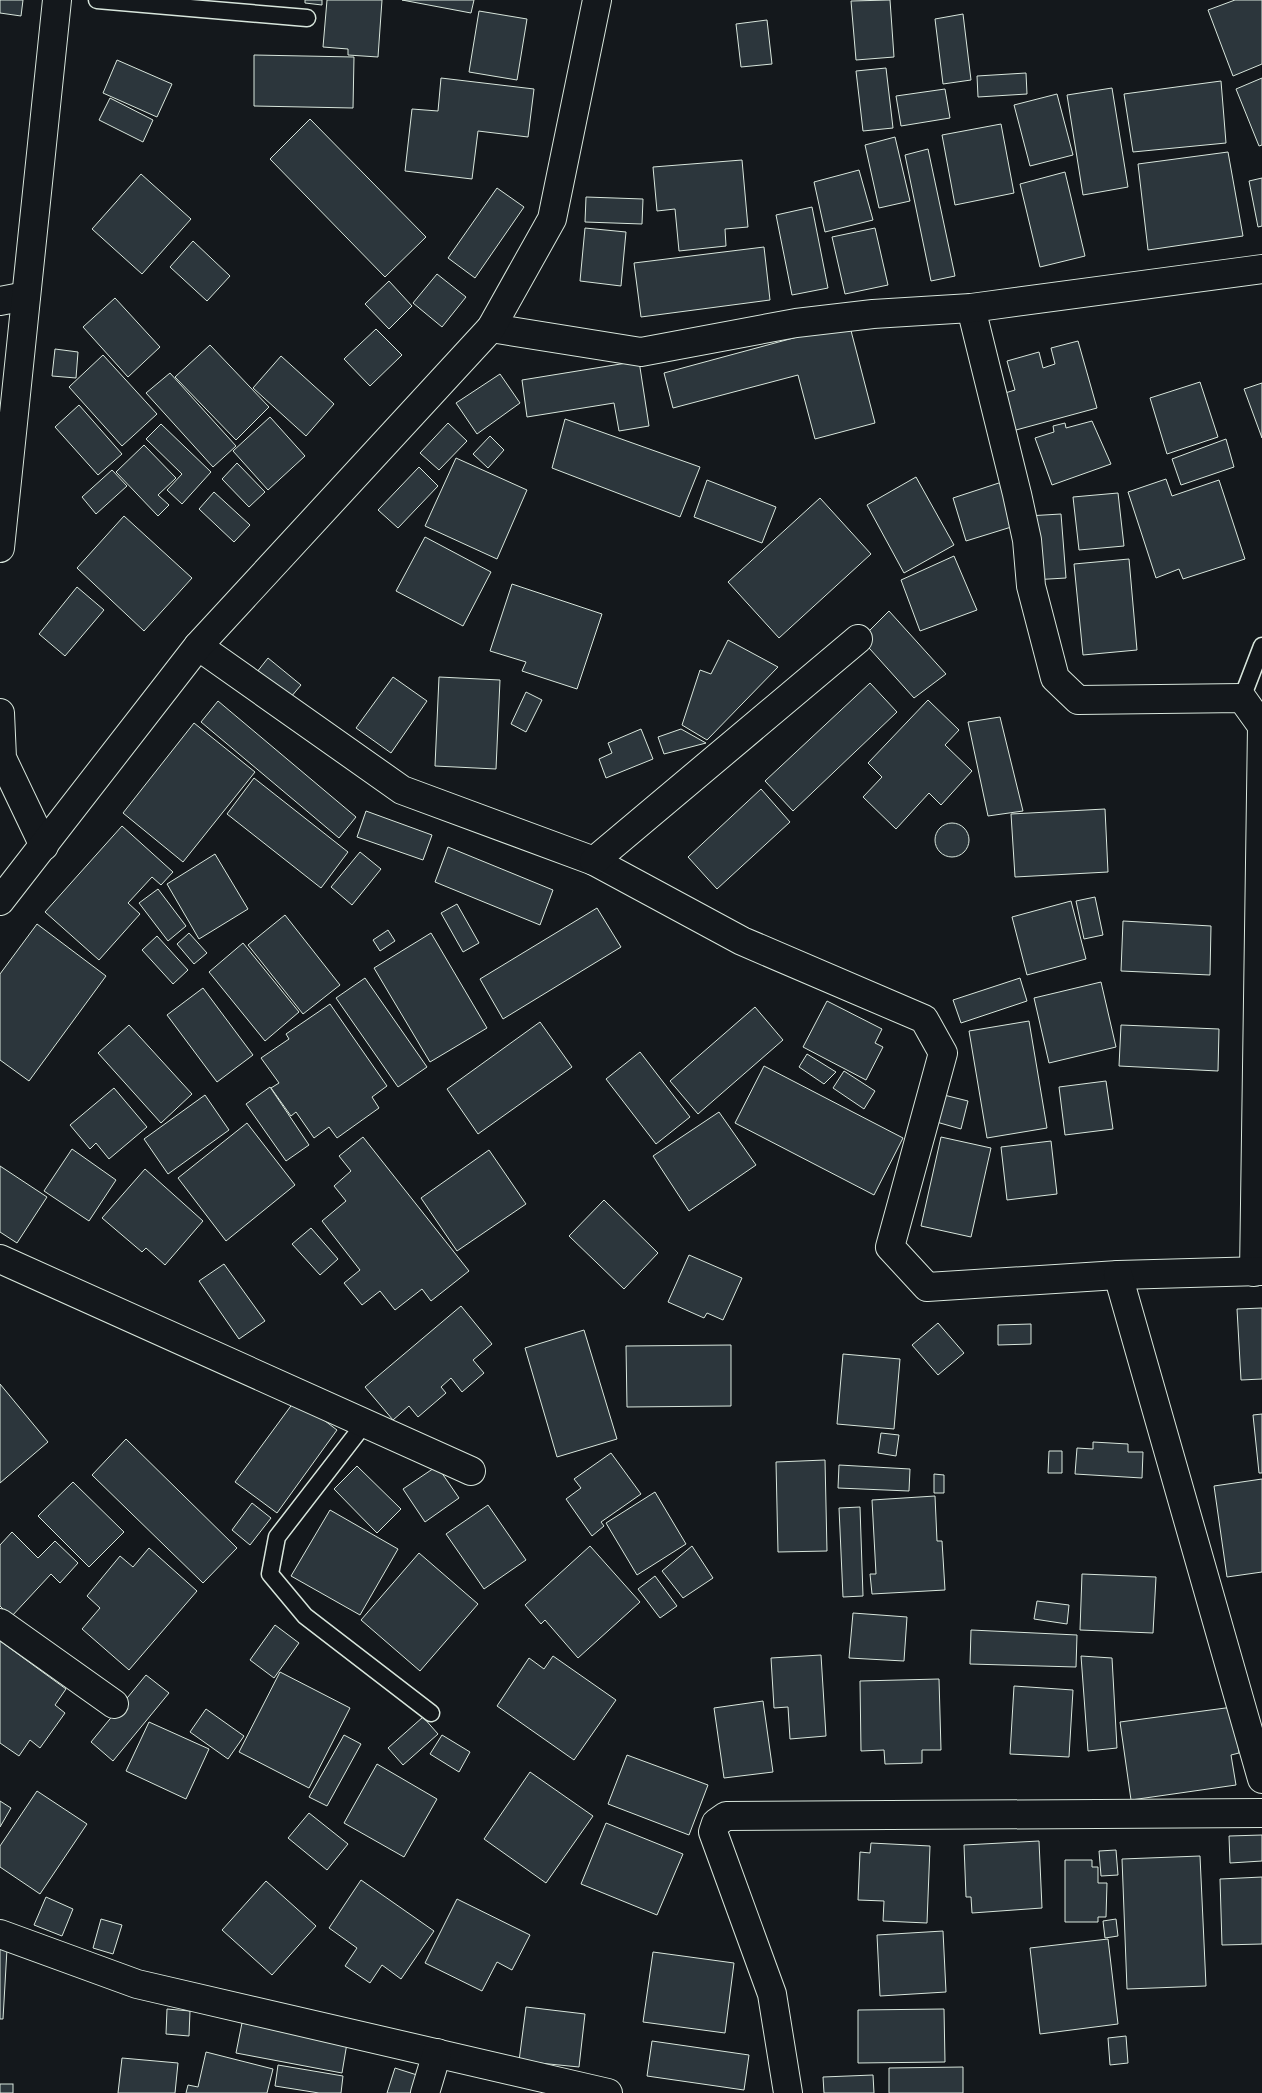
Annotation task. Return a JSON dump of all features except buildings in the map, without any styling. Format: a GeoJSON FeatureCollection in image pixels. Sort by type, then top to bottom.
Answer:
{"type":"FeatureCollection","features":[{"type":"Feature","properties":{"kind":"street"},"geometry":{"type":"LineString","coordinates":[[0,548],[13,298],[57,0]]}},
{"type":"Feature","properties":{"kind":"street"},"geometry":{"type":"LineString","coordinates":[[0,901],[198,646],[490,328],[552,219],[597,0]]}},
{"type":"Feature","properties":{"kind":"street"},"geometry":{"type":"LineString","coordinates":[[490,328],[641,352],[796,323],[872,314],[971,308],[1262,269]]}},
{"type":"Feature","properties":{"kind":"street"},"geometry":{"type":"LineString","coordinates":[[198,646],[402,790],[594,860],[742,941],[924,1019],[943,1053],[890,1247],[926,1288],[1118,1275],[1258,1271],[1262,726],[1242,698],[1078,700],[1055,678],[1031,586],[1028,540],[971,308]]}},
{"type":"Feature","properties":{"kind":"street"},"geometry":{"type":"LineString","coordinates":[[594,860],[858,638]]}},
{"type":"Feature","properties":{"kind":"street"},"geometry":{"type":"LineString","coordinates":[[0,713],[1,758],[44,846]]}},
{"type":"Feature","properties":{"kind":"street"},"geometry":{"type":"LineString","coordinates":[[0,1259],[471,1472]]}},
{"type":"Feature","properties":{"kind":"street"},"geometry":{"type":"LineString","coordinates":[[1118,1275],[1262,1779]]}},
{"type":"Feature","properties":{"kind":"street"},"geometry":{"type":"LineString","coordinates":[[0,1623],[114,1704]]}},
{"type":"Feature","properties":{"kind":"street"},"geometry":{"type":"LineString","coordinates":[[788,2093],[772,1994],[713,1832],[716,1823],[726,1816],[1262,1813]]}},
{"type":"Feature","properties":{"kind":"street"},"geometry":{"type":"LineString","coordinates":[[0,1934],[137,1984],[608,2093]]}},
{"type":"Feature","properties":{"kind":"street"},"geometry":{"type":"LineString","coordinates":[[425,2093],[436,2053]]}},
{"type":"Feature","properties":{"kind":"lane"},"geometry":{"type":"LineString","coordinates":[[97,0],[307,18]]}},
{"type":"Feature","properties":{"kind":"lane"},"geometry":{"type":"LineString","coordinates":[[1242,698],[1262,646]]}},
{"type":"Feature","properties":{"kind":"lane"},"geometry":{"type":"LineString","coordinates":[[365,1423],[277,1537],[270,1574],[305,1616],[431,1713]]}}]}
